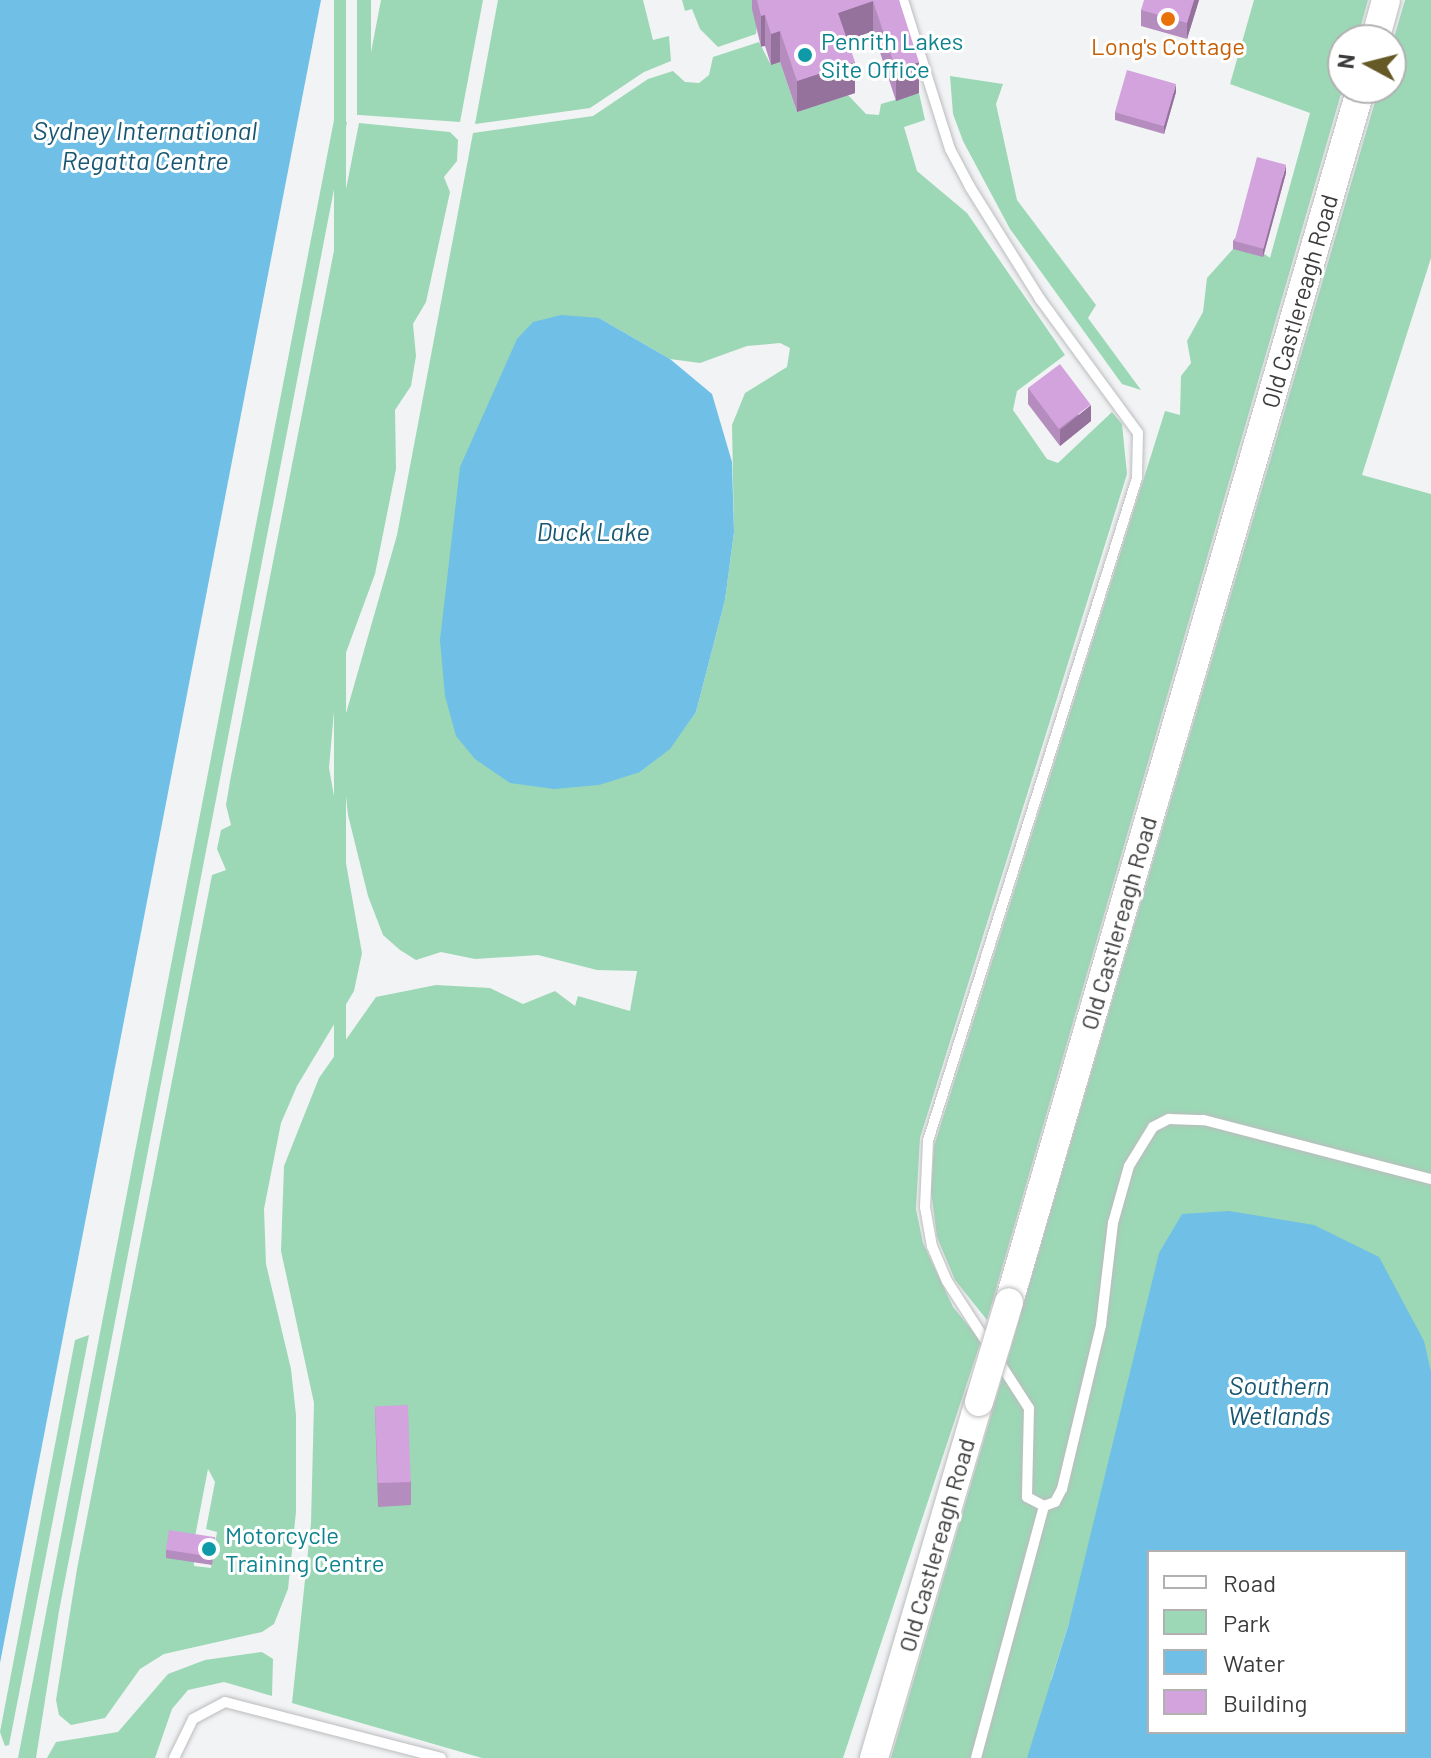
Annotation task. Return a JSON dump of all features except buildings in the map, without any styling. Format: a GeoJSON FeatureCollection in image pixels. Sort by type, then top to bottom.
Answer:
{"type":"FeatureCollection","features":[{"type":"Feature","properties":{"kind":"street"},"geometry":{"type":"LineString","coordinates":[[1379,24],[1386,0]]}},
{"type":"Feature","properties":{"kind":"street","name":"Old Castlereagh Road"},"geometry":{"type":"LineString","coordinates":[[874,1758],[1356,104]]}},
{"type":"Feature","properties":{"kind":"lane"},"geometry":{"type":"LineString","coordinates":[[903,0],[950,149],[970,187],[1040,299],[1138,433],[1137,478],[970,997],[928,1141],[925,1175],[932,1246],[947,1281],[1029,1408],[1024,1487],[1027,1497],[1044,1506],[1055,1502],[1062,1489],[1101,1325],[1113,1223],[1129,1166],[1153,1127],[1169,1119],[1204,1120],[1431,1179]]}},
{"type":"Feature","properties":{"kind":"lane"},"geometry":{"type":"LineString","coordinates":[[976,1758],[1044,1506]]}},
{"type":"Feature","properties":{"kind":"lane"},"geometry":{"type":"LineString","coordinates":[[174,1758],[193,1719],[225,1702],[441,1758]]}},
{"type":"Feature","properties":{"kind":"green space"},"geometry":{"type":"Polygon","coordinates":[[[334,0],[346,0],[346,1328],[334,1328],[334,0]]]}},
{"type":"Feature","properties":{"kind":"green space"},"geometry":{"type":"Polygon","coordinates":[[[357,0],[371,0],[371,115],[357,115],[357,0]]]}},
{"type":"Feature","properties":{"kind":"green space"},"geometry":{"type":"Polygon","coordinates":[[[381,0],[483,0],[460,122],[359,115],[381,0]]]}},
{"type":"Feature","properties":{"kind":"green space"},"geometry":{"type":"Polygon","coordinates":[[[498,0],[643,0],[653,40],[669,36],[671,61],[644,72],[590,108],[475,124],[498,0]]]}},
{"type":"Feature","properties":{"kind":"green space"},"geometry":{"type":"Polygon","coordinates":[[[682,0],[760,0],[756,34],[718,47],[700,29],[692,9],[685,11],[682,0]]]}},
{"type":"Feature","properties":{"kind":"green space"},"geometry":{"type":"Polygon","coordinates":[[[1254,0],[1368,0],[1361,24],[1327,24],[1327,104],[1338,104],[987,1320],[955,1280],[937,1237],[931,1191],[934,1146],[1165,411],[1180,415],[1181,376],[1191,363],[1187,341],[1203,312],[1207,278],[1233,249],[1258,249],[1270,258],[1310,113],[1230,84],[1254,0]]]}},
{"type":"Feature","properties":{"kind":"green space"},"geometry":{"type":"Polygon","coordinates":[[[1405,0],[1431,0],[1431,258],[1362,475],[1431,494],[1431,1688],[1407,1550],[1403,1550],[1265,1409],[1069,1623],[1051,1680],[1056,1758],[891,1758],[1374,104],[1407,104],[1407,24],[1398,24],[1405,0]]]}},
{"type":"Feature","properties":{"kind":"green space"},"geometry":{"type":"Polygon","coordinates":[[[759,42],[771,65],[780,62],[797,112],[848,95],[866,114],[879,115],[881,104],[919,93],[925,120],[904,127],[917,171],[967,213],[1065,355],[1017,391],[1013,410],[1047,459],[1058,463],[1112,412],[1122,424],[1127,474],[920,1138],[916,1209],[923,1243],[953,1307],[981,1341],[843,1758],[482,1758],[292,1703],[311,1523],[314,1403],[281,1251],[284,1166],[319,1078],[376,997],[436,985],[490,988],[523,1004],[555,991],[575,1006],[578,996],[630,1011],[637,971],[597,970],[538,955],[475,959],[441,952],[416,960],[383,935],[368,896],[348,815],[342,758],[345,717],[397,535],[473,133],[593,116],[648,79],[673,71],[685,82],[699,83],[709,75],[713,57],[759,42]],[[599,318],[640,772],[669,749],[696,712],[725,600],[734,532],[732,425],[745,393],[787,367],[790,348],[780,343],[747,346],[700,363],[670,359],[599,318]]]}},
{"type":"Feature","properties":{"kind":"green space"},"geometry":{"type":"Polygon","coordinates":[[[950,76],[1003,84],[996,104],[1017,200],[1096,305],[1088,318],[1141,390],[1122,384],[1010,229],[963,141],[953,114],[950,76]]]}},
{"type":"Feature","properties":{"kind":"green space"},"geometry":{"type":"Polygon","coordinates":[[[334,120],[347,122],[59,1611],[36,1758],[18,1758],[334,120]]]}},
{"type":"Feature","properties":{"kind":"green space"},"geometry":{"type":"Polygon","coordinates":[[[359,123],[450,132],[458,140],[457,161],[444,177],[450,192],[426,302],[413,324],[416,356],[411,386],[395,410],[396,469],[375,574],[337,677],[329,768],[362,953],[354,991],[297,1086],[281,1123],[264,1209],[266,1264],[291,1369],[296,1415],[296,1512],[288,1589],[274,1624],[262,1632],[164,1654],[140,1669],[105,1718],[71,1725],[59,1715],[56,1700],[77,1569],[212,875],[226,870],[217,849],[221,830],[231,825],[226,805],[359,123]],[[208,1469],[193,1547],[194,1566],[211,1568],[217,1532],[206,1529],[215,1482],[208,1469]]]}},
{"type":"Feature","properties":{"kind":"green space"},"geometry":{"type":"Polygon","coordinates":[[[89,1335],[9,1745],[5,1746],[0,1732],[75,1340],[89,1335]]]}},
{"type":"Feature","properties":{"kind":"green space"},"geometry":{"type":"Polygon","coordinates":[[[262,1652],[273,1659],[272,1696],[224,1682],[188,1690],[172,1709],[155,1758],[47,1758],[56,1742],[118,1732],[168,1674],[205,1660],[262,1652]]]}},
{"type":"Feature","properties":{"kind":"water","name":"Sydney International Regatta Centre"},"geometry":{"type":"Polygon","coordinates":[[[0,0],[321,0],[0,1663],[0,0]]]}},
{"type":"Feature","properties":{"kind":"water","name":"Duck Lake"},"geometry":{"type":"Polygon","coordinates":[[[561,315],[599,318],[670,359],[712,394],[732,462],[734,532],[725,600],[696,712],[670,749],[640,772],[599,785],[554,789],[510,783],[475,759],[456,736],[445,696],[440,640],[460,467],[517,339],[533,322],[561,315]]]}},
{"type":"Feature","properties":{"kind":"water","name":"Southern Wetlands"},"geometry":{"type":"Polygon","coordinates":[[[1229,1211],[1314,1225],[1379,1257],[1424,1341],[1431,1372],[1431,1758],[1027,1758],[1069,1623],[1159,1253],[1182,1214],[1229,1211]]]}},
{"type":"Feature","properties":{"kind":"place","name":"Long's Cottage"},"geometry":{"type":"Point","coordinates":[1168,19]}},
{"type":"Feature","properties":{"kind":"place","name":"Penrith Lakes Site Office"},"geometry":{"type":"Point","coordinates":[805,55]}},
{"type":"Feature","properties":{"kind":"place","name":"Motorcycle Training Centre"},"geometry":{"type":"Point","coordinates":[209,1549]}}]}
